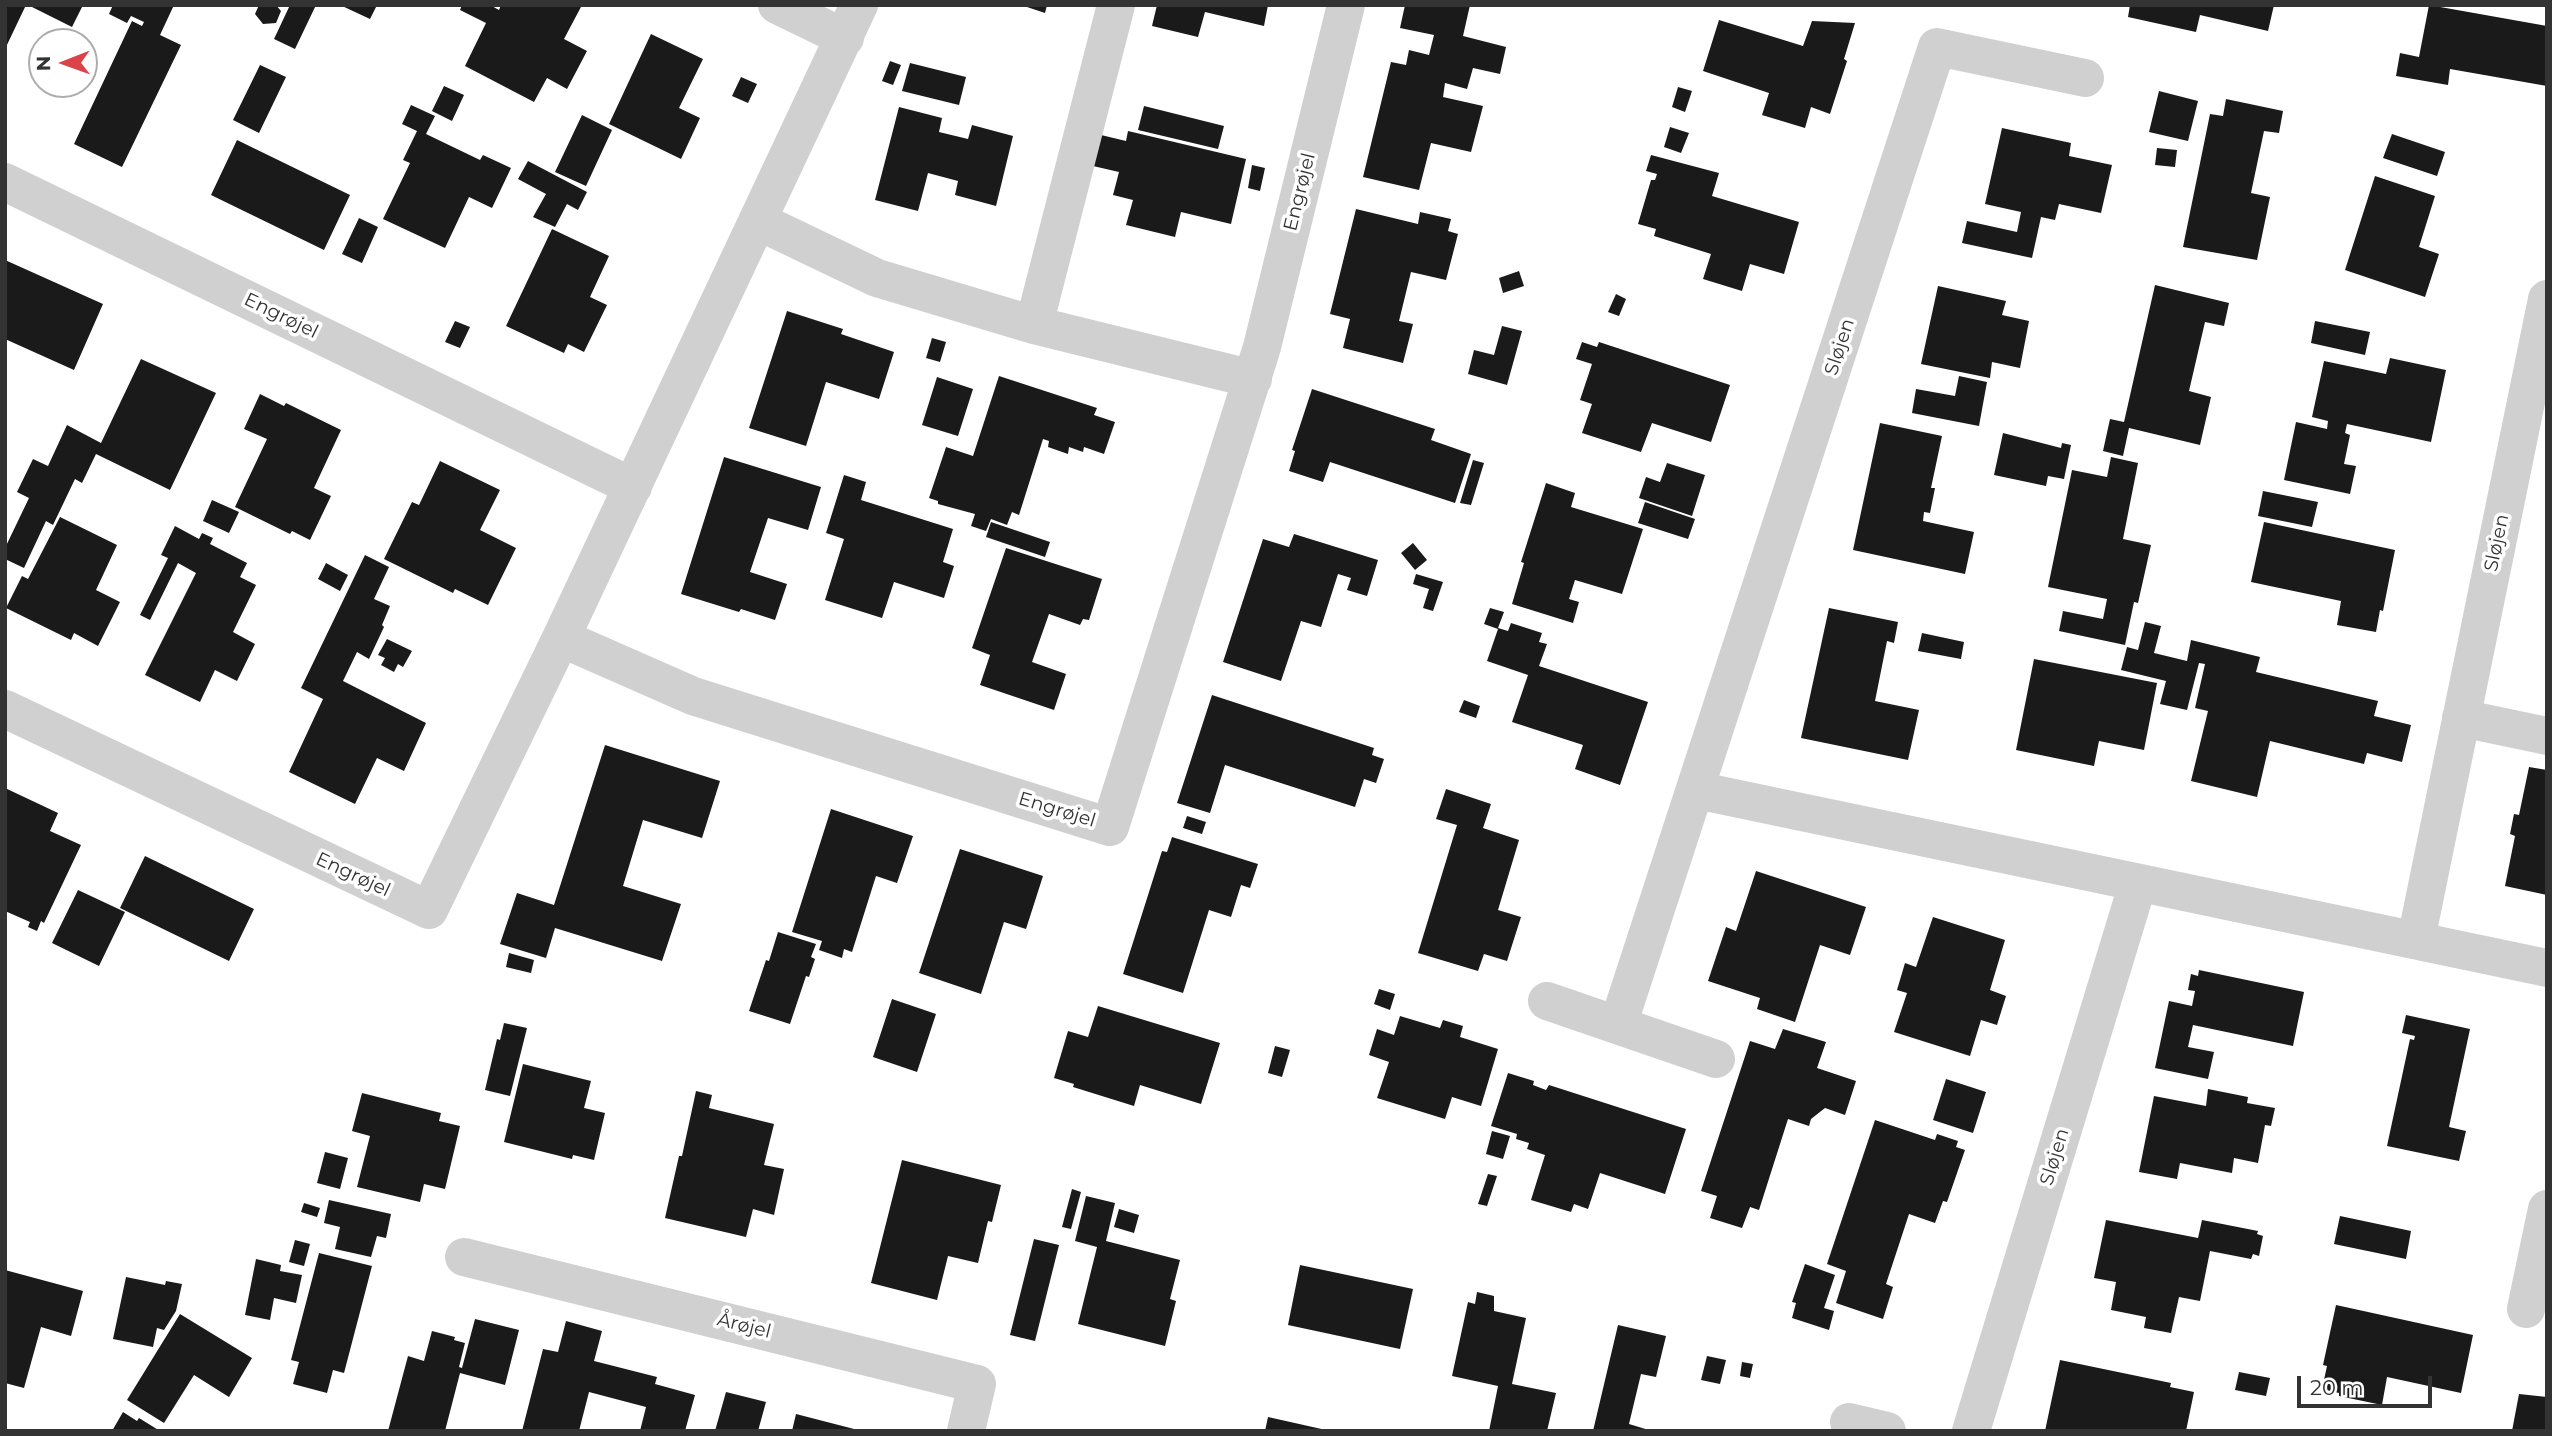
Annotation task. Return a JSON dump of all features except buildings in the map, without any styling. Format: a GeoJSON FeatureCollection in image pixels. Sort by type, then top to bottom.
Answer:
{"type":"FeatureCollection","features":[{"type":"Feature","properties":{"kind":"street","name":"Engrøjel"},"geometry":{"type":"LineString","coordinates":[[5,709],[429,910],[633,487],[852,21],[777,5]]}},
{"type":"Feature","properties":{"kind":"street"},"geometry":{"type":"LineString","coordinates":[[1034,325],[1116,5]]}},
{"type":"Feature","properties":{"kind":"street","name":"Engrøjel"},"geometry":{"type":"LineString","coordinates":[[561,638],[693,696],[1110,827],[1253,379],[1346,5]]}},
{"type":"Feature","properties":{"kind":"street","name":"Sløjen"},"geometry":{"type":"LineString","coordinates":[[1618,1025],[1937,47],[2085,78]]}},
{"type":"Feature","properties":{"kind":"street","name":"Engrøjel"},"geometry":{"type":"LineString","coordinates":[[5,181],[633,487]]}},
{"type":"Feature","properties":{"kind":"street"},"geometry":{"type":"LineString","coordinates":[[758,221],[877,278],[1034,325],[1253,379]]}},
{"type":"Feature","properties":{"kind":"street","name":"Sløjen"},"geometry":{"type":"LineString","coordinates":[[2416,940],[2461,718],[2540,371],[2547,299]]}},
{"type":"Feature","properties":{"kind":"street"},"geometry":{"type":"LineString","coordinates":[[2461,718],[2547,736]]}},
{"type":"Feature","properties":{"kind":"street"},"geometry":{"type":"LineString","coordinates":[[1696,790],[2547,968]]}},
{"type":"Feature","properties":{"kind":"street","name":"Sløjen"},"geometry":{"type":"LineString","coordinates":[[1971,1431],[2138,883]]}},
{"type":"Feature","properties":{"kind":"street"},"geometry":{"type":"LineString","coordinates":[[1547,1001],[1716,1059]]}},
{"type":"Feature","properties":{"kind":"street"},"geometry":{"type":"LineString","coordinates":[[2526,1309],[2547,1209]]}},
{"type":"Feature","properties":{"kind":"street","name":"Årøjel"},"geometry":{"type":"LineString","coordinates":[[464,1257],[977,1384],[966,1431]]}},
{"type":"Feature","properties":{"kind":"street"},"geometry":{"type":"LineString","coordinates":[[1849,1422],[1887,1431]]}}]}
